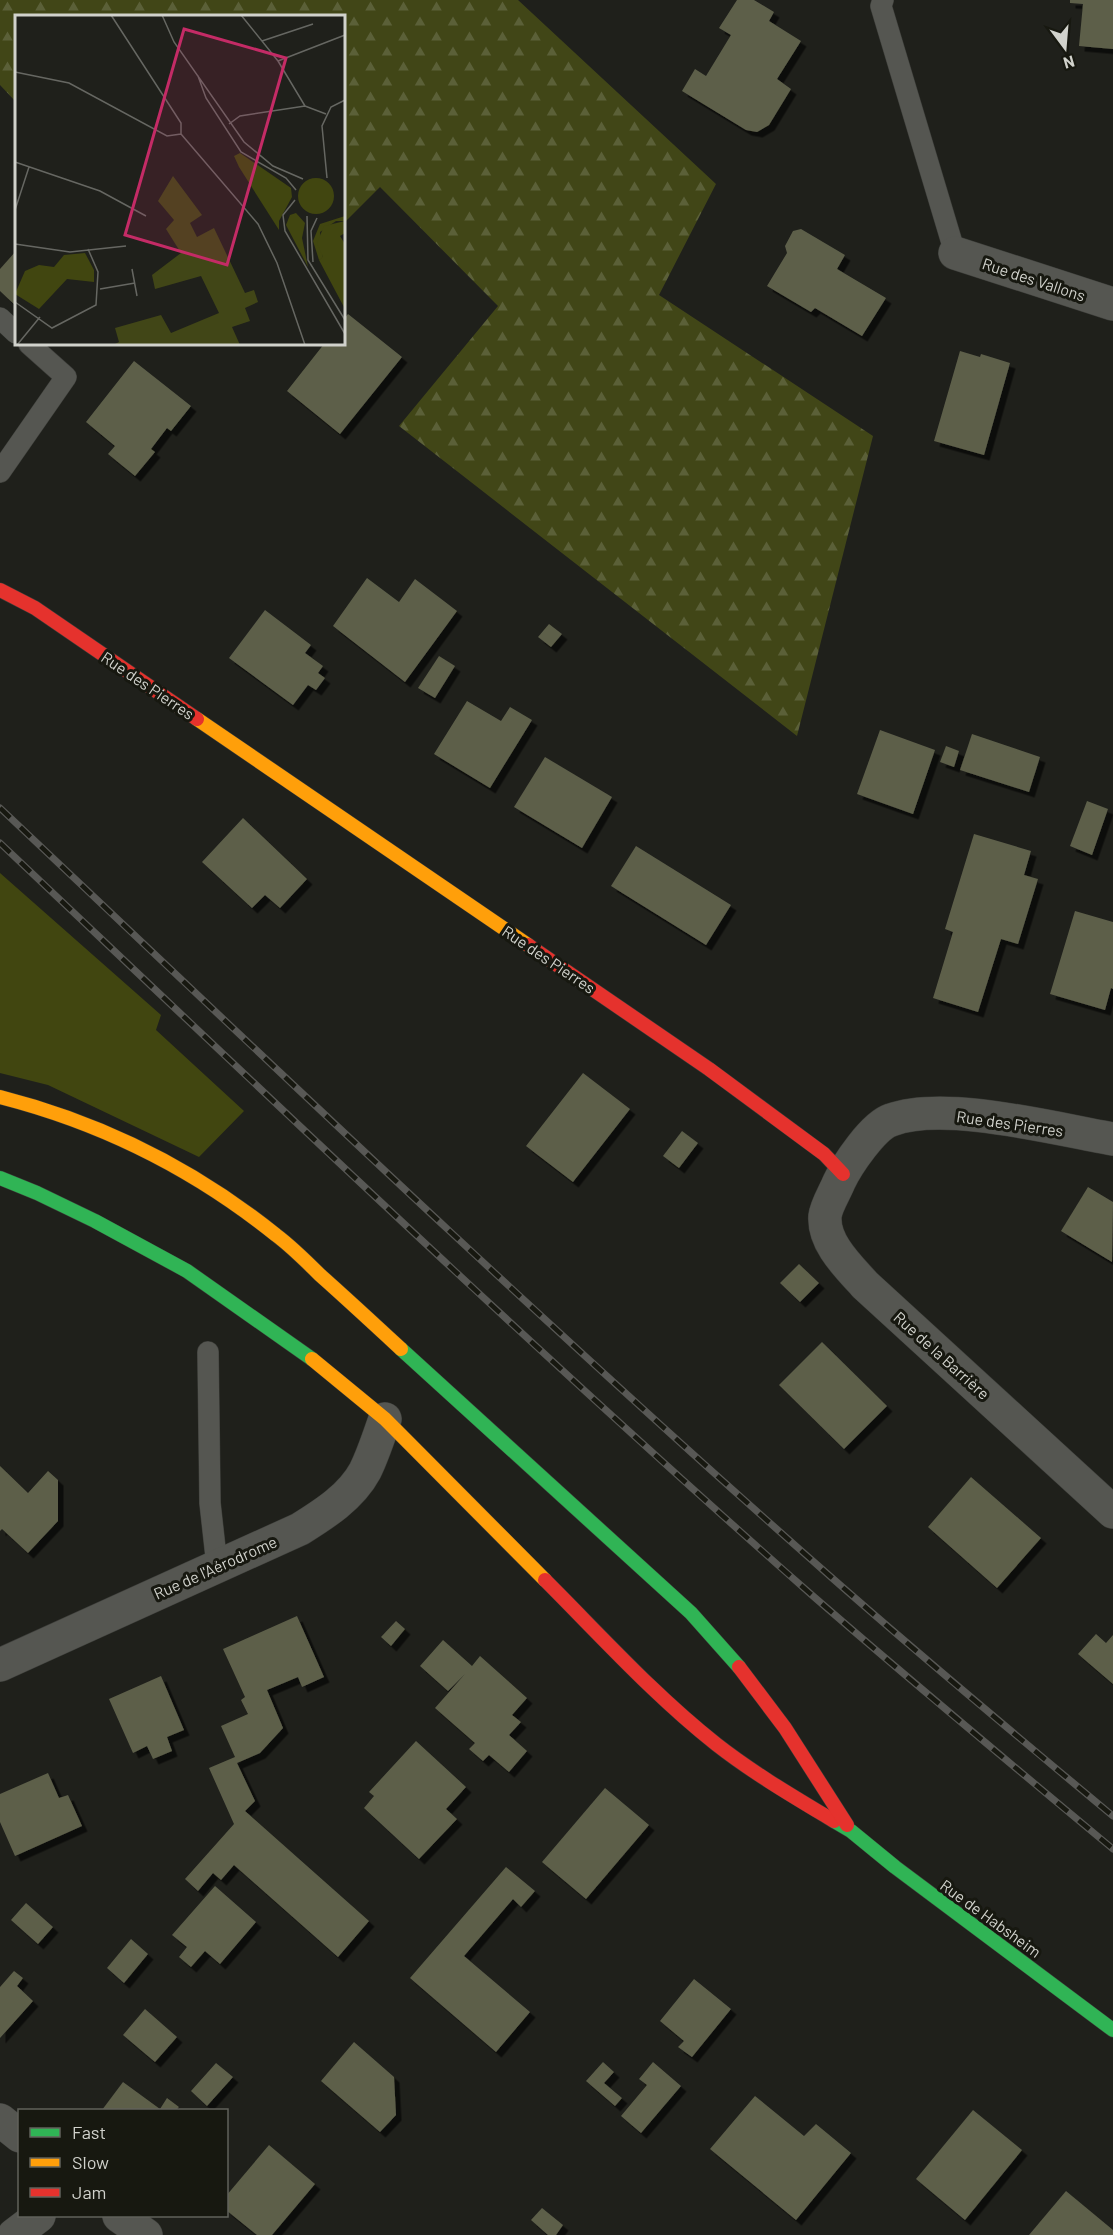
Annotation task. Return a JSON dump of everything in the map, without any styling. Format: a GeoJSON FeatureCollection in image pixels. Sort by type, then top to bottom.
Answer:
{"type":"FeatureCollection","features":[{"type":"Feature","properties":{"kind":"main road","name":"Rue des Pierres"},"geometry":{"type":"LineString","coordinates":[[0,590],[35,608],[699,1062],[824,1154],[843,1174]]}},
{"type":"Feature","properties":{"kind":"main road"},"geometry":{"type":"LineString","coordinates":[[0,1097],[73,1117],[184,1170],[249,1213],[278,1236],[691,1613],[744,1673],[778,1719],[851,1831]]}},
{"type":"Feature","properties":{"kind":"main road"},"geometry":{"type":"LineString","coordinates":[[0,1178],[95,1221],[188,1271],[296,1346],[385,1419],[647,1682],[716,1744],[776,1786],[851,1831]]}},
{"type":"Feature","properties":{"kind":"main road","name":"Rue de Habsheim"},"geometry":{"type":"LineString","coordinates":[[851,1831],[894,1867],[1113,2030]]}},
{"type":"Feature","properties":{"kind":"street","name":"Rue des Vallons"},"geometry":{"type":"LineString","coordinates":[[955,253],[1113,304]]}},
{"type":"Feature","properties":{"kind":"street","name":"Rue des Pierres"},"geometry":{"type":"LineString","coordinates":[[843,1174],[865,1141],[889,1120],[919,1114],[970,1114],[1113,1138]]}},
{"type":"Feature","properties":{"kind":"street","name":"Rue de la Barrière"},"geometry":{"type":"LineString","coordinates":[[843,1174],[825,1216],[831,1245],[865,1285],[1113,1512]]}},
{"type":"Feature","properties":{"kind":"street","name":"Rue de l'Aérodrome"},"geometry":{"type":"LineString","coordinates":[[0,1665],[300,1529],[326,1513],[346,1495],[364,1472],[385,1419]]}},
{"type":"Feature","properties":{"kind":"street"},"geometry":{"type":"LineString","coordinates":[[0,2120],[18,2134]]}},
{"type":"Feature","properties":{"kind":"street"},"geometry":{"type":"LineString","coordinates":[[14,2235],[38,2217]]}},
{"type":"Feature","properties":{"kind":"street"},"geometry":{"type":"LineString","coordinates":[[120,2217],[146,2235]]}},
{"type":"Feature","properties":{"kind":"lane"},"geometry":{"type":"LineString","coordinates":[[883,0],[881,6],[955,253]]}},
{"type":"Feature","properties":{"kind":"lane"},"geometry":{"type":"LineString","coordinates":[[0,318],[15,332]]}},
{"type":"Feature","properties":{"kind":"lane"},"geometry":{"type":"LineString","coordinates":[[0,472],[66,377],[30,345]]}},
{"type":"Feature","properties":{"kind":"lane"},"geometry":{"type":"LineString","coordinates":[[208,1352],[210,1503],[217,1566]]}},
{"type":"Feature","properties":{"kind":"green space"},"geometry":{"type":"Polygon","coordinates":[[[0,0],[518,0],[716,184],[659,295],[873,436],[797,736],[399,426],[498,306],[380,187],[345,222],[345,15],[15,15],[15,101],[0,85],[0,0]]]}},
{"type":"Feature","properties":{"kind":"green space"},"geometry":{"type":"Polygon","coordinates":[[[0,873],[161,1015],[156,1030],[244,1111],[199,1157],[48,1085],[0,1073],[0,873]]]}},
{"type":"Feature","properties":{"kind":"building"},"geometry":{"type":"Polygon","coordinates":[[[737,0],[754,0],[774,12],[769,21],[801,41],[777,79],[791,89],[769,125],[757,132],[746,130],[682,91],[695,69],[706,76],[731,35],[719,28],[737,0]]]}},
{"type":"Feature","properties":{"kind":"building"},"geometry":{"type":"Polygon","coordinates":[[[1070,0],[1113,0],[1113,49],[1079,46],[1083,4],[1070,3],[1070,0]]]}},
{"type":"Feature","properties":{"kind":"building"},"geometry":{"type":"Polygon","coordinates":[[[801,229],[845,255],[837,269],[886,298],[862,336],[815,308],[811,312],[767,286],[787,253],[785,246],[793,231],[801,229]]]}},
{"type":"Feature","properties":{"kind":"building"},"geometry":{"type":"Polygon","coordinates":[[[15,252],[15,305],[0,291],[0,269],[15,252]]]}},
{"type":"Feature","properties":{"kind":"building"},"geometry":{"type":"Polygon","coordinates":[[[348,314],[402,357],[340,434],[287,391],[323,345],[345,345],[345,318],[348,314]]]}},
{"type":"Feature","properties":{"kind":"building"},"geometry":{"type":"Polygon","coordinates":[[[960,351],[980,357],[981,354],[1010,363],[984,455],[934,441],[960,351]]]}},
{"type":"Feature","properties":{"kind":"building"},"geometry":{"type":"Polygon","coordinates":[[[134,361],[191,406],[171,431],[167,428],[151,449],[155,452],[135,476],[108,454],[115,446],[86,422],[134,361]]]}},
{"type":"Feature","properties":{"kind":"building"},"geometry":{"type":"Polygon","coordinates":[[[367,578],[399,602],[415,579],[457,611],[405,682],[333,626],[367,578]]]}},
{"type":"Feature","properties":{"kind":"building"},"geometry":{"type":"Polygon","coordinates":[[[265,610],[311,645],[305,653],[323,666],[318,673],[325,678],[316,690],[308,685],[293,705],[229,658],[265,610]]]}},
{"type":"Feature","properties":{"kind":"building"},"geometry":{"type":"Polygon","coordinates":[[[549,624],[562,634],[551,647],[538,637],[549,624]]]}},
{"type":"Feature","properties":{"kind":"building"},"geometry":{"type":"Polygon","coordinates":[[[439,656],[455,666],[435,698],[418,688],[439,656]]]}},
{"type":"Feature","properties":{"kind":"building"},"geometry":{"type":"Polygon","coordinates":[[[467,701],[501,721],[510,707],[532,720],[490,788],[434,754],[467,701]]]}},
{"type":"Feature","properties":{"kind":"building"},"geometry":{"type":"Polygon","coordinates":[[[880,730],[935,750],[913,814],[857,794],[880,730]]]}},
{"type":"Feature","properties":{"kind":"building"},"geometry":{"type":"Polygon","coordinates":[[[972,734],[1040,757],[1029,792],[960,770],[972,734]]]}},
{"type":"Feature","properties":{"kind":"building"},"geometry":{"type":"Polygon","coordinates":[[[946,746],[959,751],[954,767],[940,762],[946,746]]]}},
{"type":"Feature","properties":{"kind":"building"},"geometry":{"type":"Polygon","coordinates":[[[545,757],[612,797],[582,848],[514,807],[545,757]]]}},
{"type":"Feature","properties":{"kind":"building"},"geometry":{"type":"Polygon","coordinates":[[[1087,801],[1108,809],[1092,855],[1070,846],[1087,801]]]}},
{"type":"Feature","properties":{"kind":"building"},"geometry":{"type":"Polygon","coordinates":[[[243,818],[307,879],[280,908],[265,895],[252,908],[202,862],[243,818]]]}},
{"type":"Feature","properties":{"kind":"building"},"geometry":{"type":"Polygon","coordinates":[[[974,834],[1031,851],[1024,875],[1038,879],[1018,944],[1001,939],[978,1012],[933,998],[953,932],[945,929],[974,834]]]}},
{"type":"Feature","properties":{"kind":"building"},"geometry":{"type":"Polygon","coordinates":[[[636,846],[731,905],[706,945],[611,886],[636,846]]]}},
{"type":"Feature","properties":{"kind":"building"},"geometry":{"type":"Polygon","coordinates":[[[1075,911],[1113,922],[1113,989],[1111,988],[1105,1010],[1050,994],[1075,911]]]}},
{"type":"Feature","properties":{"kind":"building"},"geometry":{"type":"Polygon","coordinates":[[[583,1073],[630,1109],[573,1182],[526,1146],[583,1073]]]}},
{"type":"Feature","properties":{"kind":"building"},"geometry":{"type":"Polygon","coordinates":[[[682,1131],[698,1143],[679,1168],[663,1156],[682,1131]]]}},
{"type":"Feature","properties":{"kind":"building"},"geometry":{"type":"Polygon","coordinates":[[[1088,1187],[1113,1202],[1112,1262],[1061,1231],[1088,1187]]]}},
{"type":"Feature","properties":{"kind":"building"},"geometry":{"type":"Polygon","coordinates":[[[799,1264],[819,1283],[800,1302],[780,1283],[799,1264]]]}},
{"type":"Feature","properties":{"kind":"building"},"geometry":{"type":"Polygon","coordinates":[[[822,1342],[887,1406],[844,1449],[779,1385],[822,1342]]]}},
{"type":"Feature","properties":{"kind":"building"},"geometry":{"type":"Polygon","coordinates":[[[0,1466],[28,1493],[48,1471],[58,1480],[58,1521],[28,1553],[2,1529],[0,1531],[0,1466]]]}},
{"type":"Feature","properties":{"kind":"building"},"geometry":{"type":"Polygon","coordinates":[[[971,1477],[1041,1538],[997,1588],[928,1527],[971,1477]]]}},
{"type":"Feature","properties":{"kind":"building"},"geometry":{"type":"Polygon","coordinates":[[[297,1616],[324,1677],[302,1687],[298,1677],[267,1690],[283,1728],[260,1753],[237,1763],[255,1801],[245,1811],[369,1921],[338,1957],[234,1865],[221,1880],[213,1873],[198,1891],[185,1879],[234,1824],[209,1768],[235,1757],[221,1726],[248,1714],[241,1700],[245,1697],[223,1649],[297,1616]]]}},
{"type":"Feature","properties":{"kind":"building"},"geometry":{"type":"Polygon","coordinates":[[[396,1621],[405,1629],[391,1646],[381,1637],[396,1621]]]}},
{"type":"Feature","properties":{"kind":"building"},"geometry":{"type":"Polygon","coordinates":[[[1096,1634],[1106,1643],[1113,1635],[1113,1684],[1078,1654],[1096,1634]]]}},
{"type":"Feature","properties":{"kind":"building"},"geometry":{"type":"Polygon","coordinates":[[[443,1640],[472,1666],[480,1656],[527,1698],[512,1715],[521,1722],[509,1735],[527,1751],[509,1772],[489,1755],[483,1761],[469,1749],[475,1743],[435,1708],[465,1674],[448,1691],[420,1666],[443,1640]]]}},
{"type":"Feature","properties":{"kind":"building"},"geometry":{"type":"Polygon","coordinates":[[[161,1676],[184,1730],[167,1737],[172,1751],[153,1759],[147,1746],[133,1753],[109,1699],[161,1676]]]}},
{"type":"Feature","properties":{"kind":"building"},"geometry":{"type":"Polygon","coordinates":[[[416,1741],[466,1787],[446,1809],[457,1819],[419,1859],[364,1808],[374,1796],[369,1792],[416,1741]]]}},
{"type":"Feature","properties":{"kind":"building"},"geometry":{"type":"Polygon","coordinates":[[[48,1773],[59,1798],[68,1795],[82,1826],[15,1856],[0,1822],[0,1794],[48,1773]]]}},
{"type":"Feature","properties":{"kind":"building"},"geometry":{"type":"Polygon","coordinates":[[[605,1788],[649,1825],[586,1899],[542,1862],[605,1788]]]}},
{"type":"Feature","properties":{"kind":"building"},"geometry":{"type":"Polygon","coordinates":[[[506,1867],[535,1891],[521,1907],[513,1899],[464,1956],[530,2012],[496,2052],[410,1978],[506,1867]]]}},
{"type":"Feature","properties":{"kind":"building"},"geometry":{"type":"Polygon","coordinates":[[[215,1886],[256,1922],[220,1964],[205,1951],[191,1967],[179,1957],[187,1947],[172,1935],[215,1886]]]}},
{"type":"Feature","properties":{"kind":"building"},"geometry":{"type":"Polygon","coordinates":[[[26,1903],[53,1927],[38,1944],[11,1920],[26,1903]]]}},
{"type":"Feature","properties":{"kind":"building"},"geometry":{"type":"Polygon","coordinates":[[[131,1939],[148,1954],[124,1983],[107,1968],[131,1939]]]}},
{"type":"Feature","properties":{"kind":"building"},"geometry":{"type":"Polygon","coordinates":[[[14,1971],[23,1978],[17,1986],[33,2001],[0,2038],[0,1987],[14,1971]]]}},
{"type":"Feature","properties":{"kind":"building"},"geometry":{"type":"Polygon","coordinates":[[[694,1979],[731,2009],[692,2057],[678,2047],[684,2041],[660,2021],[694,1979]]]}},
{"type":"Feature","properties":{"kind":"building"},"geometry":{"type":"Polygon","coordinates":[[[145,2009],[177,2037],[155,2062],[123,2035],[145,2009]]]}},
{"type":"Feature","properties":{"kind":"building"},"geometry":{"type":"Polygon","coordinates":[[[354,2042],[394,2077],[396,2115],[380,2132],[321,2081],[354,2042]]]}},
{"type":"Feature","properties":{"kind":"building"},"geometry":{"type":"Polygon","coordinates":[[[603,2062],[614,2072],[604,2083],[622,2098],[615,2106],[586,2081],[603,2062]]]}},
{"type":"Feature","properties":{"kind":"building"},"geometry":{"type":"Polygon","coordinates":[[[653,2062],[681,2086],[641,2133],[621,2116],[647,2085],[639,2079],[653,2062]]]}},
{"type":"Feature","properties":{"kind":"building"},"geometry":{"type":"Polygon","coordinates":[[[216,2063],[233,2077],[207,2106],[191,2091],[216,2063]]]}},
{"type":"Feature","properties":{"kind":"building"},"geometry":{"type":"Polygon","coordinates":[[[123,2082],[160,2109],[103,2109],[123,2082]]]}},
{"type":"Feature","properties":{"kind":"building"},"geometry":{"type":"Polygon","coordinates":[[[755,2096],[804,2136],[816,2124],[851,2153],[796,2220],[710,2149],[755,2096]]]}},
{"type":"Feature","properties":{"kind":"building"},"geometry":{"type":"Polygon","coordinates":[[[167,2098],[179,2107],[177,2109],[160,2109],[167,2098]]]}},
{"type":"Feature","properties":{"kind":"building"},"geometry":{"type":"Polygon","coordinates":[[[973,2110],[1022,2150],[965,2220],[916,2179],[973,2110]]]}},
{"type":"Feature","properties":{"kind":"building"},"geometry":{"type":"Polygon","coordinates":[[[269,2145],[315,2184],[272,2235],[257,2235],[228,2212],[228,2194],[269,2145]]]}},
{"type":"Feature","properties":{"kind":"building"},"geometry":{"type":"Polygon","coordinates":[[[1066,2191],[1113,2230],[1113,2235],[1029,2235],[1066,2191]]]}},
{"type":"Feature","properties":{"kind":"building"},"geometry":{"type":"Polygon","coordinates":[[[542,2208],[563,2225],[556,2235],[548,2235],[531,2220],[542,2208]]]}},
{"type":"Feature","properties":{"kind":"railway"},"geometry":{"type":"LineString","coordinates":[[0,808],[412,1196],[620,1388],[866,1607],[1113,1816]]}},
{"type":"Feature","properties":{"kind":"railway"},"geometry":{"type":"LineString","coordinates":[[0,843],[607,1411],[813,1596],[1113,1849]]}},
{"type":"Feature","properties":{"kind":"traffic: fast"},"geometry":{"type":"LineString","coordinates":[[0,1178],[95,1221],[187,1271],[312,1359]]}},
{"type":"Feature","properties":{"kind":"traffic: fast"},"geometry":{"type":"LineString","coordinates":[[401,1349],[691,1613],[739,1667]]}},
{"type":"Feature","properties":{"kind":"traffic: fast"},"geometry":{"type":"LineString","coordinates":[[834,1821],[851,1831],[895,1867],[1113,2030]]}},
{"type":"Feature","properties":{"kind":"traffic: slow"},"geometry":{"type":"LineString","coordinates":[[197,719],[528,945]]}},
{"type":"Feature","properties":{"kind":"traffic: slow"},"geometry":{"type":"LineString","coordinates":[[0,1097],[75,1120],[111,1135],[146,1151],[213,1189],[288,1244],[401,1349]]}},
{"type":"Feature","properties":{"kind":"traffic: slow"},"geometry":{"type":"LineString","coordinates":[[312,1359],[385,1419],[545,1580]]}},
{"type":"Feature","properties":{"kind":"traffic: jam"},"geometry":{"type":"LineString","coordinates":[[0,590],[35,608],[197,719]]}},
{"type":"Feature","properties":{"kind":"traffic: jam"},"geometry":{"type":"LineString","coordinates":[[528,945],[709,1069],[824,1154],[843,1174]]}},
{"type":"Feature","properties":{"kind":"traffic: jam"},"geometry":{"type":"LineString","coordinates":[[545,1580],[628,1664],[693,1725],[744,1765],[834,1821]]}},
{"type":"Feature","properties":{"kind":"traffic: jam"},"geometry":{"type":"LineString","coordinates":[[739,1667],[785,1728],[847,1825]]}}]}
